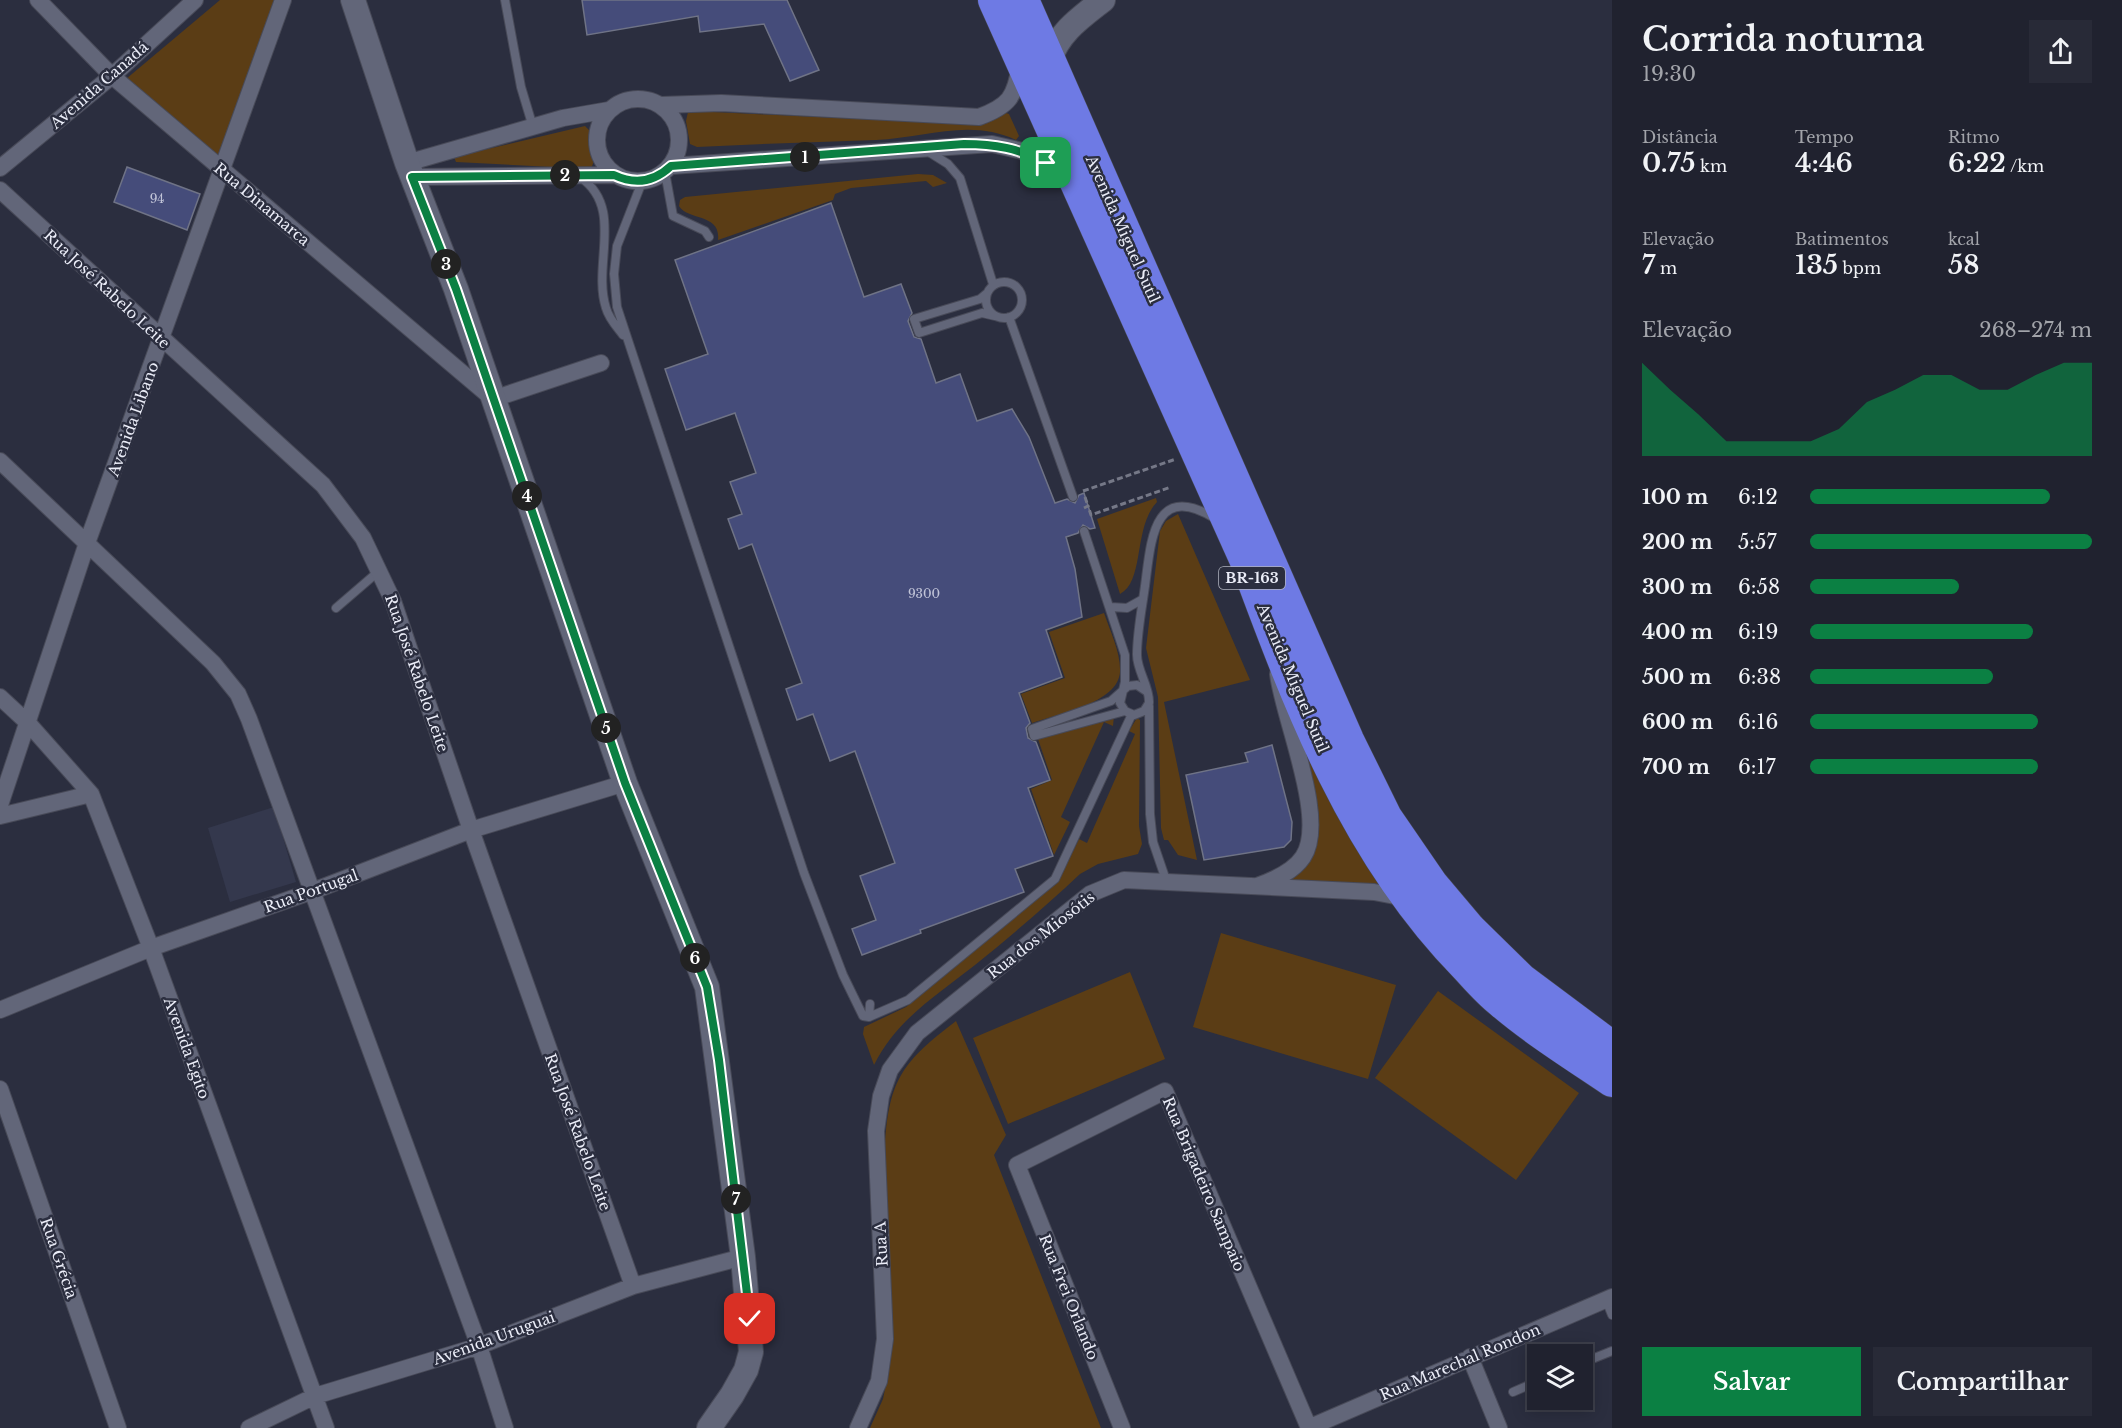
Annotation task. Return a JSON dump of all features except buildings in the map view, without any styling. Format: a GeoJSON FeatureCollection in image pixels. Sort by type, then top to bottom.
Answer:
{"type":"FeatureCollection","features":[{"type":"Feature","properties":{"kind":"highway","name":"Avenida Miguel Sutil"},"geometry":{"type":"LineString","coordinates":[[994,0],[1035,61],[1348,740],[1386,817],[1432,884],[1470,929],[1521,980],[1612,1047]]}},
{"type":"Feature","properties":{"kind":"highway","name":"Avenida Miguel Sutil"},"geometry":{"type":"LineString","coordinates":[[1023,0],[1035,61],[1072,179],[1232,529],[1278,649],[1344,794],[1370,844],[1410,905],[1500,1002],[1612,1081]]}},
{"type":"Feature","properties":{"kind":"street","name":"Rua Dinamarca"},"geometry":{"type":"LineString","coordinates":[[38,0],[112,75],[223,172],[493,399]]}},
{"type":"Feature","properties":{"kind":"street","name":"Avenida Canadá"},"geometry":{"type":"LineString","coordinates":[[0,168],[112,75],[195,0]]}},
{"type":"Feature","properties":{"kind":"street","name":"Avenida Libano"},"geometry":{"type":"LineString","coordinates":[[0,805],[87,543],[223,172],[283,0]]}},
{"type":"Feature","properties":{"kind":"street"},"geometry":{"type":"LineString","coordinates":[[353,0],[409,170],[456,289],[625,783],[707,987],[743,1257],[751,1352],[746,1370],[709,1428]]}},
{"type":"Feature","properties":{"kind":"street"},"geometry":{"type":"LineString","coordinates":[[1072,0],[1083,0]]}},
{"type":"Feature","properties":{"kind":"street"},"geometry":{"type":"LineString","coordinates":[[661,105],[721,103],[979,117],[1000,109],[1012,96],[1035,61],[1055,45],[1068,28],[1103,0]]}},
{"type":"Feature","properties":{"kind":"street"},"geometry":{"type":"LineString","coordinates":[[409,170],[533,127],[609,110],[621,102],[634,98],[648,99],[661,105],[677,125],[680,138],[678,151],[668,169]]}},
{"type":"Feature","properties":{"kind":"street"},"geometry":{"type":"LineString","coordinates":[[609,110],[597,132],[597,144],[599,156],[614,175]]}},
{"type":"Feature","properties":{"kind":"street"},"geometry":{"type":"LineString","coordinates":[[409,170],[614,175],[642,182],[668,169],[964,144],[992,144],[1022,151],[1072,179]]}},
{"type":"Feature","properties":{"kind":"street","name":"Rua José Rabelo Leite"},"geometry":{"type":"LineString","coordinates":[[0,190],[323,485],[363,538],[393,601],[471,830],[633,1286]]}},
{"type":"Feature","properties":{"kind":"street"},"geometry":{"type":"LineString","coordinates":[[493,399],[601,363]]}},
{"type":"Feature","properties":{"kind":"street"},"geometry":{"type":"LineString","coordinates":[[0,462],[213,663],[238,694],[313,891],[479,1346],[505,1428]]}},
{"type":"Feature","properties":{"kind":"street","name":"Rua dos Miosótis"},"geometry":{"type":"LineString","coordinates":[[1251,888],[1289,871],[1303,858],[1309,844],[1311,827],[1310,804],[1280,691],[1278,649]]}},
{"type":"Feature","properties":{"kind":"street","name":"Avenida Egito"},"geometry":{"type":"LineString","coordinates":[[0,697],[28,723],[91,794],[151,948],[326,1428]]}},
{"type":"Feature","properties":{"kind":"street","name":"Rua Portugal"},"geometry":{"type":"LineString","coordinates":[[0,1010],[151,948],[313,891],[471,830],[625,783]]}},
{"type":"Feature","properties":{"kind":"street"},"geometry":{"type":"LineString","coordinates":[[0,816],[91,794]]}},
{"type":"Feature","properties":{"kind":"street","name":"Rua dos Miosótis"},"geometry":{"type":"LineString","coordinates":[[896,1058],[916,1033],[1090,894],[1124,880],[1251,888],[1374,892],[1395,896],[1410,905]]}},
{"type":"Feature","properties":{"kind":"street","name":"Rua A"},"geometry":{"type":"LineString","coordinates":[[858,1428],[879,1381],[885,1339],[876,1131],[885,1083],[896,1058]]}},
{"type":"Feature","properties":{"kind":"street","name":"Rua Grécia"},"geometry":{"type":"LineString","coordinates":[[0,1089],[118,1428]]}},
{"type":"Feature","properties":{"kind":"street","name":"Rua Brigadeiro Sampaio"},"geometry":{"type":"LineString","coordinates":[[1017,1165],[1165,1091],[1308,1428]]}},
{"type":"Feature","properties":{"kind":"street","name":"Rua Frei Orlando"},"geometry":{"type":"LineString","coordinates":[[1017,1165],[1122,1428]]}},
{"type":"Feature","properties":{"kind":"street","name":"Avenida Uruguai"},"geometry":{"type":"LineString","coordinates":[[249,1428],[315,1396],[479,1346],[633,1286],[743,1257]]}},
{"type":"Feature","properties":{"kind":"street","name":"Rua Marechal Rondon"},"geometry":{"type":"LineString","coordinates":[[1308,1428],[1470,1357],[1610,1304]]}},
{"type":"Feature","properties":{"kind":"street"},"geometry":{"type":"LineString","coordinates":[[1470,1357],[1499,1428]]}},
{"type":"Feature","properties":{"kind":"lane"},"geometry":{"type":"LineString","coordinates":[[505,0],[521,87],[533,127]]}},
{"type":"Feature","properties":{"kind":"lane"},"geometry":{"type":"LineString","coordinates":[[923,149],[948,164],[960,178],[993,284]]}},
{"type":"Feature","properties":{"kind":"lane"},"geometry":{"type":"LineString","coordinates":[[668,169],[673,216],[705,231],[709,237]]}},
{"type":"Feature","properties":{"kind":"lane"},"geometry":{"type":"LineString","coordinates":[[578,175],[594,189],[602,201],[605,308],[612,321],[628,340]]}},
{"type":"Feature","properties":{"kind":"lane"},"geometry":{"type":"LineString","coordinates":[[642,182],[617,246],[614,274],[617,308],[804,873],[854,1002],[860,1012],[869,1017],[891,1009],[916,994],[1055,879],[1128,713]]}},
{"type":"Feature","properties":{"kind":"lane"},"geometry":{"type":"LineString","coordinates":[[1004,281],[1019,290],[1021,307],[1010,317],[982,314],[919,333],[914,319],[980,299],[993,284],[1004,281]]}},
{"type":"Feature","properties":{"kind":"lane"},"geometry":{"type":"LineString","coordinates":[[986,294],[986,306],[995,316]]}},
{"type":"Feature","properties":{"kind":"lane"},"geometry":{"type":"LineString","coordinates":[[1010,317],[1072,497]]}},
{"type":"Feature","properties":{"kind":"lane"},"geometry":{"type":"LineString","coordinates":[[1167,883],[1153,842],[1150,814],[1148,699],[1137,657],[1152,534],[1162,515],[1172,508],[1190,507],[1232,529]]}},
{"type":"Feature","properties":{"kind":"lane"},"geometry":{"type":"LineString","coordinates":[[1084,531],[1125,655],[1125,682],[1120,703],[1128,713]]}},
{"type":"Feature","properties":{"kind":"lane"},"geometry":{"type":"LineString","coordinates":[[336,608],[379,571]]}},
{"type":"Feature","properties":{"kind":"lane"},"geometry":{"type":"LineString","coordinates":[[1111,607],[1127,608],[1143,599]]}},
{"type":"Feature","properties":{"kind":"lane"},"geometry":{"type":"LineString","coordinates":[[1118,631],[1137,657]]}},
{"type":"Feature","properties":{"kind":"lane"},"geometry":{"type":"LineString","coordinates":[[1137,685],[1148,699],[1144,711],[1034,736],[1032,729],[1111,701],[1128,686],[1137,685]]}},
{"type":"Feature","properties":{"kind":"lane"},"geometry":{"type":"LineString","coordinates":[[869,1017],[870,1004]]}},
{"type":"Feature","properties":{"kind":"lane"},"geometry":{"type":"LineString","coordinates":[[1593,1359],[1612,1351]]}},
{"type":"Feature","properties":{"kind":"lane"},"geometry":{"type":"LineString","coordinates":[[1513,1392],[1527,1386]]}},
{"type":"Feature","properties":{"kind":"path"},"geometry":{"type":"LineString","coordinates":[[1167,462],[1082,491],[1086,507],[1091,514],[1171,487]]}},
{"type":"Feature","properties":{"kind":"shaded area"},"geometry":{"type":"Polygon","coordinates":[[[220,0],[278,0],[220,163],[126,79],[220,0]]]}},
{"type":"Feature","properties":{"kind":"shaded area"},"geometry":{"type":"Polygon","coordinates":[[[688,112],[981,125],[1006,113],[1009,114],[1019,136],[1016,140],[981,130],[964,130],[894,139],[697,147],[690,144],[686,121],[688,112]]]}},
{"type":"Feature","properties":{"kind":"shaded area"},"geometry":{"type":"Polygon","coordinates":[[[585,126],[590,131],[594,161],[591,169],[456,162],[454,157],[585,126]]]}},
{"type":"Feature","properties":{"kind":"shaded area"},"geometry":{"type":"Polygon","coordinates":[[[918,174],[933,175],[947,183],[933,187],[926,181],[851,188],[835,194],[833,200],[718,240],[718,231],[714,225],[683,211],[679,206],[680,200],[685,197],[918,174]]]}},
{"type":"Feature","properties":{"kind":"shaded area"},"geometry":{"type":"Polygon","coordinates":[[[1156,498],[1157,502],[1145,525],[1133,578],[1120,594],[1097,519],[1156,498]]]}},
{"type":"Feature","properties":{"kind":"shaded area"},"geometry":{"type":"Polygon","coordinates":[[[1178,514],[1250,680],[1164,702],[1197,860],[1178,855],[1168,840],[1164,840],[1161,828],[1158,697],[1146,648],[1160,531],[1166,521],[1178,514]]]}},
{"type":"Feature","properties":{"kind":"shaded area"},"geometry":{"type":"Polygon","coordinates":[[[1104,613],[1119,657],[1120,672],[1117,683],[1109,692],[1085,706],[1032,723],[1021,694],[1065,678],[1049,632],[1104,613]]]}},
{"type":"Feature","properties":{"kind":"shaded area"},"geometry":{"type":"Polygon","coordinates":[[[1292,715],[1380,884],[1288,880],[1311,857],[1317,842],[1319,825],[1314,786],[1292,715]]]}},
{"type":"Feature","properties":{"kind":"shaded area"},"geometry":{"type":"Polygon","coordinates":[[[1114,716],[1113,726],[1104,722],[1061,817],[1070,822],[1054,855],[1031,789],[1052,780],[1038,739],[1114,716]]]}},
{"type":"Feature","properties":{"kind":"shaded area"},"geometry":{"type":"Polygon","coordinates":[[[1137,718],[1140,720],[1139,826],[1142,844],[1138,854],[1098,864],[1080,874],[1002,943],[918,1009],[883,1049],[874,1065],[863,1034],[864,1027],[906,1007],[1058,882],[1079,839],[1087,843],[1135,734],[1129,731],[1137,718]]]}},
{"type":"Feature","properties":{"kind":"shaded area"},"geometry":{"type":"Polygon","coordinates":[[[274,807],[296,882],[230,902],[208,828],[274,807]]]}},
{"type":"Feature","properties":{"kind":"shaded area"},"geometry":{"type":"Polygon","coordinates":[[[1221,933],[1396,985],[1368,1079],[1193,1027],[1221,933]]]}},
{"type":"Feature","properties":{"kind":"shaded area"},"geometry":{"type":"Polygon","coordinates":[[[1130,972],[1165,1059],[1008,1124],[973,1038],[1130,972]]]}},
{"type":"Feature","properties":{"kind":"shaded area"},"geometry":{"type":"Polygon","coordinates":[[[1438,991],[1579,1093],[1516,1180],[1375,1078],[1438,991]]]}},
{"type":"Feature","properties":{"kind":"shaded area"},"geometry":{"type":"Polygon","coordinates":[[[956,1021],[1006,1135],[994,1155],[1101,1428],[870,1428],[883,1399],[890,1364],[885,1145],[890,1103],[902,1073],[912,1060],[956,1021]]]}},
{"type":"Feature","properties":{"kind":"route"},"geometry":{"type":"LineString","coordinates":[[750,1319],[719,1060],[707,987],[625,783],[456,289],[412,177],[614,175],[632,182],[642,182],[654,179],[671,166],[923,149],[964,144],[992,144],[1022,151],[1046,163]]}}]}
